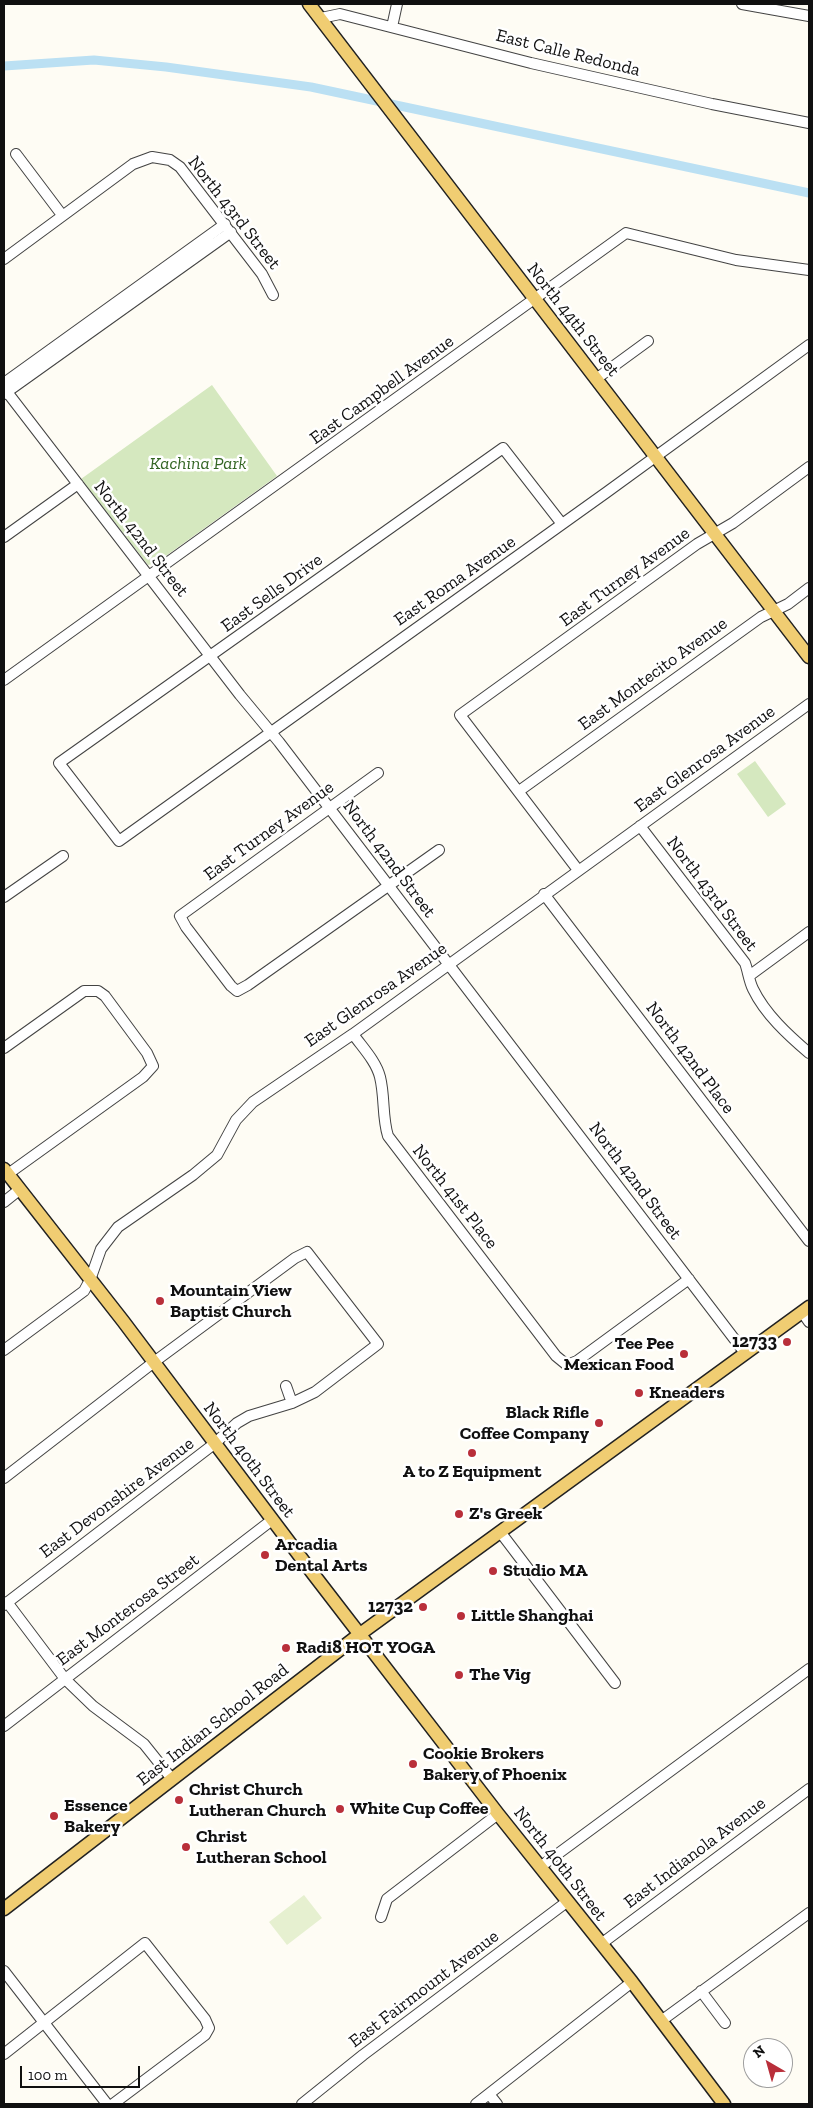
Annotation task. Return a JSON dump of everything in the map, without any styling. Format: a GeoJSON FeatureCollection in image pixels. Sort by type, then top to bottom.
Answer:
{"type":"FeatureCollection","features":[{"type":"Feature","properties":{"kind":"main road","name":"North 44th Street"},"geometry":{"type":"LineString","coordinates":[[309,4],[809,657]]}},
{"type":"Feature","properties":{"kind":"main road","name":"North 40th Street"},"geometry":{"type":"LineString","coordinates":[[6,1172],[154,1362],[214,1444],[498,1814],[632,1982],[724,2104]]}},
{"type":"Feature","properties":{"kind":"main road","name":"East Indian School Road"},"geometry":{"type":"LineString","coordinates":[[4,1909],[360,1634],[745,1353],[807,1314]]}},
{"type":"Feature","properties":{"kind":"street"},"geometry":{"type":"LineString","coordinates":[[392,27],[398,4]]}},
{"type":"Feature","properties":{"kind":"street"},"geometry":{"type":"LineString","coordinates":[[742,4],[809,16]]}},
{"type":"Feature","properties":{"kind":"street","name":"East Calle Redonda"},"geometry":{"type":"LineString","coordinates":[[321,18],[337,14],[531,63],[712,104],[809,123]]}},
{"type":"Feature","properties":{"kind":"street"},"geometry":{"type":"LineString","coordinates":[[4,258],[62,215],[16,154]]}},
{"type":"Feature","properties":{"kind":"street","name":"North 43rd Street"},"geometry":{"type":"LineString","coordinates":[[62,215],[133,164],[152,157],[170,160],[180,167],[228,228],[262,274],[273,296]]}},
{"type":"Feature","properties":{"kind":"street"},"geometry":{"type":"LineString","coordinates":[[4,389],[228,228]]}},
{"type":"Feature","properties":{"kind":"street","name":"East Campbell Avenue"},"geometry":{"type":"LineString","coordinates":[[4,680],[536,300],[626,233],[736,260],[809,270]]}},
{"type":"Feature","properties":{"kind":"street"},"geometry":{"type":"LineString","coordinates":[[596,379],[648,341]]}},
{"type":"Feature","properties":{"kind":"street","name":"East Roma Avenue"},"geometry":{"type":"LineString","coordinates":[[119,841],[809,345]]}},
{"type":"Feature","properties":{"kind":"street","name":"North 42nd Street"},"geometry":{"type":"LineString","coordinates":[[4,389],[329,808],[745,1353]]}},
{"type":"Feature","properties":{"kind":"street","name":"East Sells Drive"},"geometry":{"type":"LineString","coordinates":[[119,841],[59,763],[503,448],[562,524]]}},
{"type":"Feature","properties":{"kind":"street","name":"East Turney Avenue"},"geometry":{"type":"LineString","coordinates":[[519,791],[460,715],[697,544],[809,467]]}},
{"type":"Feature","properties":{"kind":"street"},"geometry":{"type":"LineString","coordinates":[[4,537],[78,484]]}},
{"type":"Feature","properties":{"kind":"street","name":"East Montecito Avenue"},"geometry":{"type":"LineString","coordinates":[[519,791],[761,618],[788,604],[809,588]]}},
{"type":"Feature","properties":{"kind":"street","name":"East Glenrosa Avenue"},"geometry":{"type":"LineString","coordinates":[[4,1350],[84,1291],[101,1249],[118,1227],[193,1175],[217,1155],[236,1120],[253,1102],[353,1034],[809,704]]}},
{"type":"Feature","properties":{"kind":"street","name":"East Turney Avenue"},"geometry":{"type":"LineString","coordinates":[[378,773],[180,916],[186,927],[231,986],[237,991],[388,885]]}},
{"type":"Feature","properties":{"kind":"street"},"geometry":{"type":"LineString","coordinates":[[519,791],[578,870]]}},
{"type":"Feature","properties":{"kind":"street","name":"North 43rd Street"},"geometry":{"type":"LineString","coordinates":[[640,826],[745,963],[752,988],[761,1002],[788,1035],[809,1053]]}},
{"type":"Feature","properties":{"kind":"street"},"geometry":{"type":"LineString","coordinates":[[388,885],[439,850]]}},
{"type":"Feature","properties":{"kind":"street"},"geometry":{"type":"LineString","coordinates":[[4,897],[63,856]]}},
{"type":"Feature","properties":{"kind":"street","name":"North 42nd Place"},"geometry":{"type":"LineString","coordinates":[[544,894],[809,1241]]}},
{"type":"Feature","properties":{"kind":"street"},"geometry":{"type":"LineString","coordinates":[[749,976],[809,932]]}},
{"type":"Feature","properties":{"kind":"street"},"geometry":{"type":"LineString","coordinates":[[4,1048],[84,991],[98,991],[105,996],[147,1053],[153,1066],[143,1077],[6,1172]]}},
{"type":"Feature","properties":{"kind":"street","name":"North 41st Place"},"geometry":{"type":"LineString","coordinates":[[353,1034],[374,1064],[380,1077],[384,1123],[388,1136],[556,1356],[567,1365],[577,1361],[689,1279]]}},
{"type":"Feature","properties":{"kind":"street"},"geometry":{"type":"LineString","coordinates":[[4,1202],[19,1190]]}},
{"type":"Feature","properties":{"kind":"street","name":"East Devonshire Avenue"},"geometry":{"type":"LineString","coordinates":[[6,1603],[214,1444],[237,1423],[249,1416],[292,1403],[315,1392],[378,1344],[307,1252],[295,1258],[154,1362]]}},
{"type":"Feature","properties":{"kind":"street"},"geometry":{"type":"LineString","coordinates":[[4,1478],[154,1362]]}},
{"type":"Feature","properties":{"kind":"street"},"geometry":{"type":"LineString","coordinates":[[286,1386],[292,1403]]}},
{"type":"Feature","properties":{"kind":"street","name":"East Monterosa Street"},"geometry":{"type":"LineString","coordinates":[[4,1726],[272,1520]]}},
{"type":"Feature","properties":{"kind":"street"},"geometry":{"type":"LineString","coordinates":[[500,1532],[615,1683]]}},
{"type":"Feature","properties":{"kind":"street"},"geometry":{"type":"LineString","coordinates":[[6,1603],[65,1679],[93,1706],[144,1744],[172,1779]]}},
{"type":"Feature","properties":{"kind":"street"},"geometry":{"type":"LineString","coordinates":[[540,1867],[809,1669]]}},
{"type":"Feature","properties":{"kind":"street","name":"East Indianola Avenue"},"geometry":{"type":"LineString","coordinates":[[601,1944],[809,1789]]}},
{"type":"Feature","properties":{"kind":"street"},"geometry":{"type":"LineString","coordinates":[[381,1916],[387,1899],[498,1814]]}},
{"type":"Feature","properties":{"kind":"street","name":"East Fairmount Avenue"},"geometry":{"type":"LineString","coordinates":[[302,2104],[363,2055],[568,1901]]}},
{"type":"Feature","properties":{"kind":"street"},"geometry":{"type":"LineString","coordinates":[[661,2021],[809,1913]]}},
{"type":"Feature","properties":{"kind":"street"},"geometry":{"type":"LineString","coordinates":[[4,2054],[145,1943],[205,2019],[209,2028],[205,2035],[113,2104]]}},
{"type":"Feature","properties":{"kind":"street"},"geometry":{"type":"LineString","coordinates":[[4,1971],[107,2104]]}},
{"type":"Feature","properties":{"kind":"street"},"geometry":{"type":"LineString","coordinates":[[476,2104],[632,1982]]}},
{"type":"Feature","properties":{"kind":"street"},"geometry":{"type":"LineString","coordinates":[[701,1991],[726,2023]]}},
{"type":"Feature","properties":{"kind":"street"},"geometry":{"type":"LineString","coordinates":[[490,2094],[497,2104]]}},
{"type":"Feature","properties":{"kind":"green space","name":"Kachina Park"},"geometry":{"type":"Polygon","coordinates":[[[212,385],[277,476],[156,563],[148,565],[81,479],[212,385]]]}},
{"type":"Feature","properties":{"kind":"green space"},"geometry":{"type":"Polygon","coordinates":[[[755,761],[786,804],[768,817],[737,774],[755,761]]]}},
{"type":"Feature","properties":{"kind":"green space"},"geometry":{"type":"Polygon","coordinates":[[[304,1895],[322,1918],[287,1945],[269,1922],[304,1895]]]}},
{"type":"Feature","properties":{"kind":"waterway"},"geometry":{"type":"LineString","coordinates":[[4,66],[94,60],[166,67],[311,87],[809,193]]}},
{"type":"Feature","properties":{"kind":"place","name":"Mountain View Baptist Church"},"geometry":{"type":"Point","coordinates":[160,1301]}},
{"type":"Feature","properties":{"kind":"place","name":"12733"},"geometry":{"type":"Point","coordinates":[787,1342]}},
{"type":"Feature","properties":{"kind":"place","name":"Tee Pee Mexican Food"},"geometry":{"type":"Point","coordinates":[684,1354]}},
{"type":"Feature","properties":{"kind":"place","name":"Kneaders"},"geometry":{"type":"Point","coordinates":[639,1393]}},
{"type":"Feature","properties":{"kind":"place","name":"Black Rifle Coffee Company"},"geometry":{"type":"Point","coordinates":[599,1423]}},
{"type":"Feature","properties":{"kind":"place","name":"A to Z Equipment"},"geometry":{"type":"Point","coordinates":[472,1453]}},
{"type":"Feature","properties":{"kind":"place","name":"Z's Greek"},"geometry":{"type":"Point","coordinates":[459,1514]}},
{"type":"Feature","properties":{"kind":"place","name":"Arcadia Dental Arts"},"geometry":{"type":"Point","coordinates":[265,1555]}},
{"type":"Feature","properties":{"kind":"place","name":"Studio MA"},"geometry":{"type":"Point","coordinates":[493,1571]}},
{"type":"Feature","properties":{"kind":"place","name":"12732"},"geometry":{"type":"Point","coordinates":[423,1607]}},
{"type":"Feature","properties":{"kind":"place","name":"Little Shanghai"},"geometry":{"type":"Point","coordinates":[461,1616]}},
{"type":"Feature","properties":{"kind":"place","name":"Radi8 HOT YOGA"},"geometry":{"type":"Point","coordinates":[286,1648]}},
{"type":"Feature","properties":{"kind":"place","name":"The Vig"},"geometry":{"type":"Point","coordinates":[459,1675]}},
{"type":"Feature","properties":{"kind":"place","name":"Cookie Brokers Bakery of Phoenix"},"geometry":{"type":"Point","coordinates":[413,1764]}},
{"type":"Feature","properties":{"kind":"place","name":"Christ Church Lutheran Church"},"geometry":{"type":"Point","coordinates":[179,1800]}},
{"type":"Feature","properties":{"kind":"place","name":"White Cup Coffee"},"geometry":{"type":"Point","coordinates":[340,1809]}},
{"type":"Feature","properties":{"kind":"place","name":"Essence Bakery"},"geometry":{"type":"Point","coordinates":[54,1816]}},
{"type":"Feature","properties":{"kind":"place","name":"Christ Lutheran School"},"geometry":{"type":"Point","coordinates":[186,1847]}}]}
